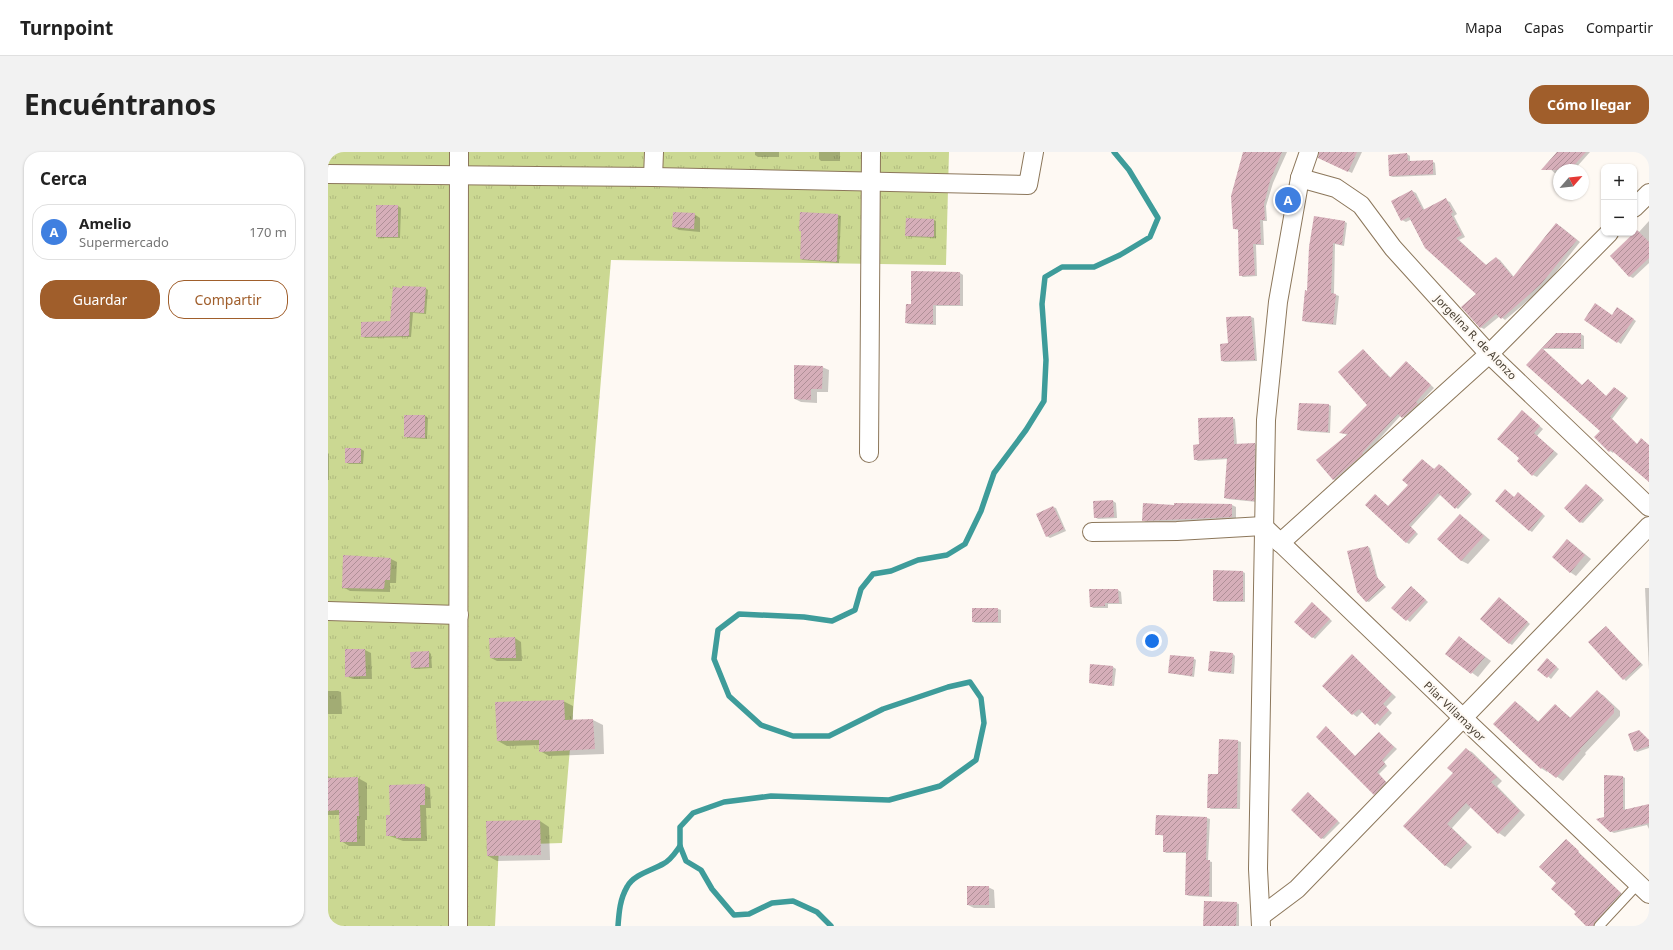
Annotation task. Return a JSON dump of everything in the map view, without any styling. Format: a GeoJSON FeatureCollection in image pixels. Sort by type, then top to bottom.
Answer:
{"type":"FeatureCollection","features":[{"type":"Feature","properties":{"kind":"street"},"geometry":{"type":"LineString","coordinates":[[458,926],[459,152]]}},
{"type":"Feature","properties":{"kind":"street"},"geometry":{"type":"LineString","coordinates":[[653,177],[654,152]]}},
{"type":"Feature","properties":{"kind":"street"},"geometry":{"type":"LineString","coordinates":[[869,453],[871,152]]}},
{"type":"Feature","properties":{"kind":"street"},"geometry":{"type":"LineString","coordinates":[[328,174],[653,177],[1028,186],[1034,152]]}},
{"type":"Feature","properties":{"kind":"street"},"geometry":{"type":"LineString","coordinates":[[1261,921],[1258,869],[1266,420],[1276,318],[1300,178],[1309,152]]}},
{"type":"Feature","properties":{"kind":"street","name":"Jorgelina R. de Alonzo"},"geometry":{"type":"LineString","coordinates":[[1300,178],[1336,188],[1361,205],[1393,248],[1489,354],[1649,507]]}},
{"type":"Feature","properties":{"kind":"street"},"geometry":{"type":"LineString","coordinates":[[1637,205],[1649,193]]}},
{"type":"Feature","properties":{"kind":"street"},"geometry":{"type":"LineString","coordinates":[[1280,543],[1489,354],[1607,236]]}},
{"type":"Feature","properties":{"kind":"street"},"geometry":{"type":"LineString","coordinates":[[1092,532],[1176,531],[1263,526]]}},
{"type":"Feature","properties":{"kind":"street","name":"Pilar Villamayor"},"geometry":{"type":"LineString","coordinates":[[1263,526],[1462,718],[1646,884]]}},
{"type":"Feature","properties":{"kind":"street"},"geometry":{"type":"LineString","coordinates":[[1261,921],[1297,889],[1649,526]]}},
{"type":"Feature","properties":{"kind":"street"},"geometry":{"type":"LineString","coordinates":[[328,612],[459,615]]}},
{"type":"Feature","properties":{"kind":"lane"},"geometry":{"type":"LineString","coordinates":[[1599,926],[1646,884]]}},
{"type":"Feature","properties":{"kind":"green space"},"geometry":{"type":"Polygon","coordinates":[[[328,152],[949,152],[946,265],[611,260],[562,843],[499,845],[495,926],[328,926],[328,152]]]}},
{"type":"Feature","properties":{"kind":"building"},"geometry":{"type":"Polygon","coordinates":[[[1243,152],[1282,152],[1270,181],[1264,204],[1265,220],[1260,220],[1261,244],[1253,244],[1255,275],[1239,276],[1238,229],[1233,229],[1231,196],[1243,152]]]}},
{"type":"Feature","properties":{"kind":"building"},"geometry":{"type":"Polygon","coordinates":[[[1319,152],[1357,152],[1348,172],[1318,158],[1319,152]]]}},
{"type":"Feature","properties":{"kind":"building"},"geometry":{"type":"Polygon","coordinates":[[[1557,152],[1586,152],[1575,164],[1553,164],[1553,170],[1541,170],[1557,152]]]}},
{"type":"Feature","properties":{"kind":"building"},"geometry":{"type":"Polygon","coordinates":[[[1407,153],[1408,161],[1433,160],[1433,174],[1389,176],[1388,155],[1407,153]]]}},
{"type":"Feature","properties":{"kind":"building"},"geometry":{"type":"Polygon","coordinates":[[[1412,190],[1423,210],[1446,198],[1453,212],[1451,214],[1462,235],[1456,238],[1486,265],[1496,257],[1513,277],[1556,223],[1577,240],[1541,284],[1501,319],[1496,314],[1480,328],[1461,307],[1476,294],[1425,248],[1409,217],[1401,221],[1391,201],[1412,190]]]}},
{"type":"Feature","properties":{"kind":"building"},"geometry":{"type":"Polygon","coordinates":[[[376,205],[398,205],[398,237],[376,237],[376,205]]]}},
{"type":"Feature","properties":{"kind":"building"},"geometry":{"type":"Polygon","coordinates":[[[673,212],[695,213],[694,229],[672,227],[673,212]]]}},
{"type":"Feature","properties":{"kind":"building"},"geometry":{"type":"Polygon","coordinates":[[[800,212],[838,214],[837,262],[800,259],[800,212]]]}},
{"type":"Feature","properties":{"kind":"building"},"geometry":{"type":"Polygon","coordinates":[[[1314,216],[1345,221],[1342,245],[1333,243],[1331,293],[1336,294],[1333,324],[1302,321],[1305,290],[1307,291],[1309,247],[1314,216]]]}},
{"type":"Feature","properties":{"kind":"building"},"geometry":{"type":"Polygon","coordinates":[[[906,218],[934,219],[934,237],[905,236],[906,218]]]}},
{"type":"Feature","properties":{"kind":"building"},"geometry":{"type":"Polygon","coordinates":[[[1637,230],[1649,242],[1649,258],[1629,277],[1610,256],[1631,236],[1637,236],[1637,230]]]}},
{"type":"Feature","properties":{"kind":"building"},"geometry":{"type":"Polygon","coordinates":[[[911,271],[960,272],[960,305],[933,305],[933,324],[905,323],[906,304],[911,304],[911,271]]]}},
{"type":"Feature","properties":{"kind":"building"},"geometry":{"type":"Polygon","coordinates":[[[402,286],[426,287],[424,313],[410,312],[409,336],[361,337],[361,322],[390,321],[393,287],[402,288],[402,286]]]}},
{"type":"Feature","properties":{"kind":"building"},"geometry":{"type":"Polygon","coordinates":[[[1595,303],[1612,315],[1617,307],[1634,319],[1617,343],[1584,320],[1595,303]]]}},
{"type":"Feature","properties":{"kind":"building"},"geometry":{"type":"Polygon","coordinates":[[[1251,316],[1255,360],[1221,361],[1220,344],[1228,343],[1226,317],[1251,316]]]}},
{"type":"Feature","properties":{"kind":"building"},"geometry":{"type":"Polygon","coordinates":[[[1556,333],[1581,333],[1581,348],[1542,348],[1582,385],[1588,379],[1606,396],[1614,387],[1626,396],[1610,417],[1637,444],[1641,438],[1649,445],[1649,482],[1611,450],[1609,452],[1594,437],[1600,431],[1526,365],[1556,333]]]}},
{"type":"Feature","properties":{"kind":"building"},"geometry":{"type":"Polygon","coordinates":[[[1363,349],[1390,378],[1406,361],[1431,385],[1416,402],[1418,404],[1402,418],[1398,414],[1362,453],[1363,454],[1333,480],[1316,460],[1348,434],[1339,433],[1367,405],[1338,372],[1363,349]]]}},
{"type":"Feature","properties":{"kind":"building"},"geometry":{"type":"Polygon","coordinates":[[[794,365],[823,366],[822,389],[811,389],[811,400],[794,399],[794,365]]]}},
{"type":"Feature","properties":{"kind":"building"},"geometry":{"type":"Polygon","coordinates":[[[1299,403],[1329,404],[1328,432],[1297,430],[1299,403]]]}},
{"type":"Feature","properties":{"kind":"building"},"geometry":{"type":"Polygon","coordinates":[[[1522,410],[1540,426],[1534,433],[1554,451],[1532,476],[1517,461],[1519,458],[1497,439],[1522,410]]]}},
{"type":"Feature","properties":{"kind":"building"},"geometry":{"type":"Polygon","coordinates":[[[404,415],[425,415],[425,438],[404,437],[404,415]]]}},
{"type":"Feature","properties":{"kind":"building"},"geometry":{"type":"Polygon","coordinates":[[[1233,417],[1234,444],[1255,443],[1254,501],[1224,498],[1227,458],[1194,460],[1193,445],[1199,444],[1198,418],[1233,417]]]}},
{"type":"Feature","properties":{"kind":"building"},"geometry":{"type":"Polygon","coordinates":[[[345,448],[361,448],[361,463],[345,463],[345,448]]]}},
{"type":"Feature","properties":{"kind":"building"},"geometry":{"type":"Polygon","coordinates":[[[1422,459],[1434,469],[1439,464],[1470,492],[1455,509],[1438,493],[1409,525],[1416,532],[1406,543],[1365,505],[1375,494],[1388,506],[1408,485],[1402,480],[1422,459]]]}},
{"type":"Feature","properties":{"kind":"building"},"geometry":{"type":"Polygon","coordinates":[[[1586,484],[1602,498],[1580,523],[1564,508],[1586,484]]]}},
{"type":"Feature","properties":{"kind":"building"},"geometry":{"type":"Polygon","coordinates":[[[1505,489],[1514,497],[1518,492],[1543,514],[1529,531],[1495,501],[1505,489]]]}},
{"type":"Feature","properties":{"kind":"building"},"geometry":{"type":"Polygon","coordinates":[[[1113,500],[1114,517],[1094,518],[1093,501],[1113,500]]]}},
{"type":"Feature","properties":{"kind":"building"},"geometry":{"type":"Polygon","coordinates":[[[1143,503],[1174,505],[1174,503],[1232,504],[1232,517],[1142,521],[1143,503]]]}},
{"type":"Feature","properties":{"kind":"building"},"geometry":{"type":"Polygon","coordinates":[[[1053,506],[1064,529],[1046,537],[1036,514],[1053,506]]]}},
{"type":"Feature","properties":{"kind":"building"},"geometry":{"type":"Polygon","coordinates":[[[1460,514],[1484,536],[1461,561],[1437,539],[1460,514]]]}},
{"type":"Feature","properties":{"kind":"building"},"geometry":{"type":"Polygon","coordinates":[[[1567,539],[1585,555],[1570,573],[1552,557],[1567,539]]]}},
{"type":"Feature","properties":{"kind":"building"},"geometry":{"type":"Polygon","coordinates":[[[1368,546],[1376,576],[1384,585],[1366,602],[1357,592],[1347,551],[1368,546]]]}},
{"type":"Feature","properties":{"kind":"building"},"geometry":{"type":"Polygon","coordinates":[[[343,555],[391,558],[390,580],[385,580],[384,589],[342,588],[343,555]]]}},
{"type":"Feature","properties":{"kind":"building"},"geometry":{"type":"Polygon","coordinates":[[[1213,570],[1243,571],[1243,601],[1213,601],[1213,570]]]}},
{"type":"Feature","properties":{"kind":"building"},"geometry":{"type":"Polygon","coordinates":[[[1411,586],[1426,600],[1406,621],[1391,608],[1411,586]]]}},
{"type":"Feature","properties":{"kind":"building"},"geometry":{"type":"Polygon","coordinates":[[[1089,589],[1118,589],[1119,603],[1105,603],[1105,606],[1090,607],[1089,589]]]}},
{"type":"Feature","properties":{"kind":"building"},"geometry":{"type":"Polygon","coordinates":[[[1499,597],[1528,622],[1509,644],[1480,619],[1499,597]]]}},
{"type":"Feature","properties":{"kind":"building"},"geometry":{"type":"Polygon","coordinates":[[[1312,602],[1330,619],[1312,638],[1294,622],[1312,602]]]}},
{"type":"Feature","properties":{"kind":"building"},"geometry":{"type":"Polygon","coordinates":[[[972,608],[998,608],[998,622],[972,622],[972,608]]]}},
{"type":"Feature","properties":{"kind":"building"},"geometry":{"type":"Polygon","coordinates":[[[1606,626],[1641,664],[1623,680],[1588,642],[1606,626]]]}},
{"type":"Feature","properties":{"kind":"building"},"geometry":{"type":"Polygon","coordinates":[[[1459,636],[1485,657],[1471,674],[1445,654],[1459,636]]]}},
{"type":"Feature","properties":{"kind":"building"},"geometry":{"type":"Polygon","coordinates":[[[515,637],[516,658],[490,658],[489,638],[515,637]]]}},
{"type":"Feature","properties":{"kind":"building"},"geometry":{"type":"Polygon","coordinates":[[[345,649],[365,649],[366,676],[345,677],[345,649]]]}},
{"type":"Feature","properties":{"kind":"building"},"geometry":{"type":"Polygon","coordinates":[[[429,651],[429,667],[411,668],[410,652],[429,651]]]}},
{"type":"Feature","properties":{"kind":"building"},"geometry":{"type":"Polygon","coordinates":[[[1210,651],[1233,653],[1231,673],[1208,671],[1210,651]]]}},
{"type":"Feature","properties":{"kind":"building"},"geometry":{"type":"Polygon","coordinates":[[[1352,654],[1392,694],[1383,704],[1389,710],[1375,725],[1359,709],[1352,715],[1322,686],[1352,654]]]}},
{"type":"Feature","properties":{"kind":"building"},"geometry":{"type":"Polygon","coordinates":[[[1170,655],[1194,657],[1192,676],[1168,673],[1170,655]]]}},
{"type":"Feature","properties":{"kind":"building"},"geometry":{"type":"Polygon","coordinates":[[[1547,658],[1557,667],[1547,678],[1537,670],[1547,658]]]}},
{"type":"Feature","properties":{"kind":"building"},"geometry":{"type":"Polygon","coordinates":[[[1090,664],[1113,666],[1112,686],[1089,683],[1090,664]]]}},
{"type":"Feature","properties":{"kind":"building"},"geometry":{"type":"Polygon","coordinates":[[[1597,690],[1614,707],[1614,713],[1579,750],[1581,750],[1556,778],[1542,767],[1541,769],[1493,724],[1515,701],[1538,722],[1555,704],[1570,718],[1597,690]]]}},
{"type":"Feature","properties":{"kind":"building"},"geometry":{"type":"Polygon","coordinates":[[[564,700],[565,720],[593,719],[595,749],[539,752],[539,740],[497,741],[495,702],[564,700]]]}},
{"type":"Feature","properties":{"kind":"building"},"geometry":{"type":"Polygon","coordinates":[[[1326,726],[1355,756],[1379,732],[1394,747],[1382,760],[1385,764],[1377,772],[1386,782],[1374,795],[1316,737],[1326,726]]]}},
{"type":"Feature","properties":{"kind":"building"},"geometry":{"type":"Polygon","coordinates":[[[1639,730],[1649,740],[1649,746],[1634,751],[1628,734],[1639,730]]]}},
{"type":"Feature","properties":{"kind":"building"},"geometry":{"type":"Polygon","coordinates":[[[1219,739],[1238,740],[1237,808],[1207,808],[1208,774],[1218,774],[1219,739]]]}},
{"type":"Feature","properties":{"kind":"building"},"geometry":{"type":"Polygon","coordinates":[[[1466,748],[1497,777],[1491,782],[1520,811],[1498,834],[1466,803],[1447,824],[1467,843],[1445,866],[1403,826],[1453,773],[1447,768],[1466,748]]]}},
{"type":"Feature","properties":{"kind":"building"},"geometry":{"type":"Polygon","coordinates":[[[1604,775],[1623,776],[1623,810],[1649,804],[1649,823],[1610,832],[1596,819],[1604,817],[1604,775]]]}},
{"type":"Feature","properties":{"kind":"building"},"geometry":{"type":"Polygon","coordinates":[[[358,777],[359,816],[357,816],[357,842],[340,842],[339,810],[328,811],[328,778],[358,777]]]}},
{"type":"Feature","properties":{"kind":"building"},"geometry":{"type":"Polygon","coordinates":[[[425,784],[425,805],[420,805],[421,838],[396,838],[396,836],[386,836],[386,815],[390,815],[389,785],[425,784]]]}},
{"type":"Feature","properties":{"kind":"building"},"geometry":{"type":"Polygon","coordinates":[[[1308,792],[1338,821],[1321,839],[1291,810],[1308,792]]]}},
{"type":"Feature","properties":{"kind":"building"},"geometry":{"type":"Polygon","coordinates":[[[1156,815],[1207,817],[1206,860],[1210,860],[1209,896],[1185,895],[1186,852],[1163,852],[1163,835],[1155,835],[1156,815]]]}},
{"type":"Feature","properties":{"kind":"building"},"geometry":{"type":"Polygon","coordinates":[[[540,820],[541,855],[487,856],[486,821],[540,820]]]}},
{"type":"Feature","properties":{"kind":"building"},"geometry":{"type":"Polygon","coordinates":[[[1566,839],[1621,893],[1593,926],[1586,926],[1574,914],[1576,912],[1551,889],[1556,883],[1539,867],[1566,839]]]}},
{"type":"Feature","properties":{"kind":"building"},"geometry":{"type":"Polygon","coordinates":[[[967,886],[989,886],[989,905],[967,905],[967,886]]]}},
{"type":"Feature","properties":{"kind":"building"},"geometry":{"type":"Polygon","coordinates":[[[1204,901],[1237,902],[1236,926],[1203,926],[1204,901]]]}},
{"type":"Feature","properties":{"kind":"waterway"},"geometry":{"type":"LineString","coordinates":[[831,926],[817,912],[793,901],[772,903],[749,914],[734,915],[712,889],[701,870],[686,861],[680,846],[680,827],[693,813],[724,802],[771,796],[889,800],[940,786],[976,760],[984,723],[981,698],[970,682],[948,687],[883,709],[829,736],[793,736],[761,725],[729,696],[714,659],[718,630],[739,614],[804,617],[832,621],[855,610],[861,589],[873,574],[891,571],[918,560],[947,555],[965,544],[981,511],[994,473],[1026,430],[1044,401],[1046,360],[1042,304],[1045,277],[1062,267],[1094,267],[1120,255],[1150,237],[1158,218],[1129,170],[1114,152]]}},
{"type":"Feature","properties":{"kind":"waterway"},"geometry":{"type":"LineString","coordinates":[[618,926],[621,901],[630,883],[638,876],[666,862],[673,856],[680,846]]}},
{"type":"Feature","properties":{"kind":"place","name":"Amelio"},"geometry":{"type":"Point","coordinates":[1288,200]}}]}
